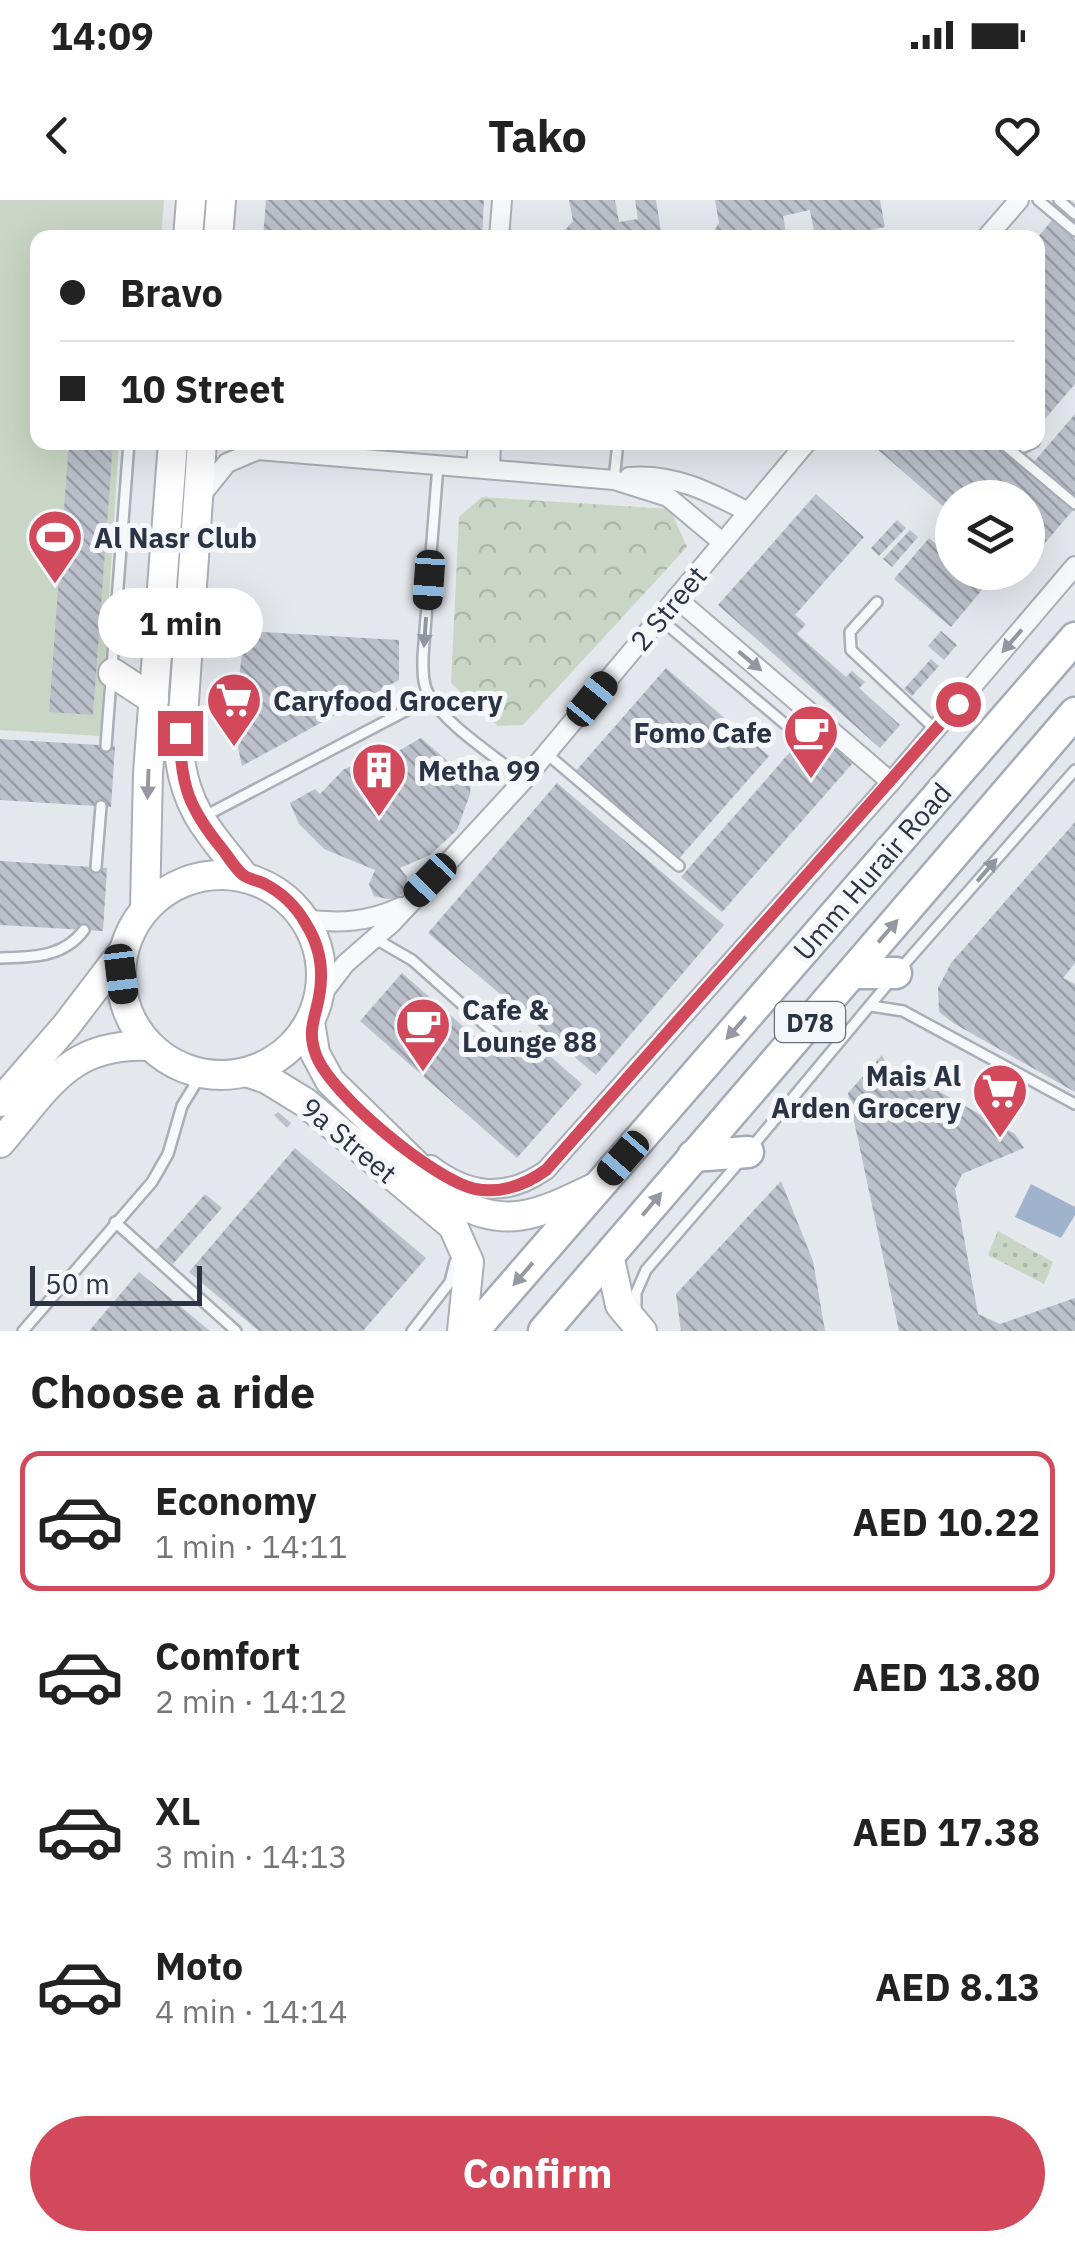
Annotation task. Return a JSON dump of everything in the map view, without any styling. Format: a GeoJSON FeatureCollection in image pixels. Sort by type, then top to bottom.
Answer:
{"type":"FeatureCollection","features":[{"type":"Feature","properties":{"kind":"main road"},"geometry":{"type":"LineString","coordinates":[[189,230],[191,200]]}},
{"type":"Feature","properties":{"kind":"main road"},"geometry":{"type":"LineString","coordinates":[[219,230],[221,200]]}},
{"type":"Feature","properties":{"kind":"main road"},"geometry":{"type":"LineString","coordinates":[[145,908],[148,772],[172,450]]}},
{"type":"Feature","properties":{"kind":"main road"},"geometry":{"type":"LineString","coordinates":[[201,450],[180,759],[183,782],[198,820],[243,876]]}},
{"type":"Feature","properties":{"kind":"main road","name":"Umm Hurair Road"},"geometry":{"type":"LineString","coordinates":[[474,1331],[1075,638]]}},
{"type":"Feature","properties":{"kind":"main road"},"geometry":{"type":"LineString","coordinates":[[113,672],[154,700]]}},
{"type":"Feature","properties":{"kind":"main road","name":"Umm Hurair Road"},"geometry":{"type":"LineString","coordinates":[[544,1331],[1075,712]]}},
{"type":"Feature","properties":{"kind":"main road"},"geometry":{"type":"LineString","coordinates":[[0,1102],[86,1002],[125,948],[145,908],[190,878],[207,874],[243,876],[278,892],[304,919],[320,957],[314,1010],[290,1049],[262,1067],[246,1072],[202,1074],[182,1068],[150,1046],[134,1025],[124,1000],[121,974],[125,948]]}},
{"type":"Feature","properties":{"kind":"main road"},"geometry":{"type":"LineString","coordinates":[[852,973],[896,974]]}},
{"type":"Feature","properties":{"kind":"main road","name":"9a Street"},"geometry":{"type":"LineString","coordinates":[[314,1010],[315,1053],[330,1080],[461,1205],[508,1218],[541,1212],[598,1187]]}},
{"type":"Feature","properties":{"kind":"main road"},"geometry":{"type":"LineString","coordinates":[[0,1143],[64,1070],[82,1056],[104,1048],[150,1046]]}},
{"type":"Feature","properties":{"kind":"main road","name":"9a Street"},"geometry":{"type":"LineString","coordinates":[[246,1072],[267,1079],[306,1103],[444,1216],[466,1249],[469,1276],[461,1311],[462,1331]]}},
{"type":"Feature","properties":{"kind":"main road"},"geometry":{"type":"LineString","coordinates":[[693,1156],[748,1152]]}},
{"type":"Feature","properties":{"kind":"main road"},"geometry":{"type":"LineString","coordinates":[[609,1255],[614,1292],[628,1317],[641,1330]]}},
{"type":"Feature","properties":{"kind":"street"},"geometry":{"type":"LineString","coordinates":[[500,230],[502,200]]}},
{"type":"Feature","properties":{"kind":"street"},"geometry":{"type":"LineString","coordinates":[[993,230],[1019,200]]}},
{"type":"Feature","properties":{"kind":"street"},"geometry":{"type":"LineString","coordinates":[[198,502],[205,487],[245,450]]}},
{"type":"Feature","properties":{"kind":"street"},"geometry":{"type":"LineString","coordinates":[[290,450],[614,480],[644,476],[680,482],[748,512]]}},
{"type":"Feature","properties":{"kind":"street"},"geometry":{"type":"LineString","coordinates":[[479,450],[483,469]]}},
{"type":"Feature","properties":{"kind":"street"},"geometry":{"type":"LineString","coordinates":[[483,469],[489,450]]}},
{"type":"Feature","properties":{"kind":"street","name":"2 Street"},"geometry":{"type":"LineString","coordinates":[[314,1010],[338,971],[406,905],[547,754],[800,450]]}},
{"type":"Feature","properties":{"kind":"street"},"geometry":{"type":"LineString","coordinates":[[614,480],[668,497],[722,542]]}},
{"type":"Feature","properties":{"kind":"street"},"geometry":{"type":"LineString","coordinates":[[404,1150],[461,1185],[488,1190],[518,1186],[546,1170],[892,782],[1075,566]]}},
{"type":"Feature","properties":{"kind":"street"},"geometry":{"type":"LineString","coordinates":[[676,598],[892,782]]}},
{"type":"Feature","properties":{"kind":"street","name":"2 Street"},"geometry":{"type":"LineString","coordinates":[[304,919],[346,922],[387,914],[406,905]]}},
{"type":"Feature","properties":{"kind":"lane"},"geometry":{"type":"LineString","coordinates":[[1038,200],[1075,231]]}},
{"type":"Feature","properties":{"kind":"lane"},"geometry":{"type":"LineString","coordinates":[[1060,200],[1075,214]]}},
{"type":"Feature","properties":{"kind":"lane"},"geometry":{"type":"LineString","coordinates":[[106,746],[128,450]]}},
{"type":"Feature","properties":{"kind":"lane"},"geometry":{"type":"LineString","coordinates":[[614,480],[617,450]]}},
{"type":"Feature","properties":{"kind":"lane"},"geometry":{"type":"LineString","coordinates":[[1011,450],[1075,504]]}},
{"type":"Feature","properties":{"kind":"lane"},"geometry":{"type":"LineString","coordinates":[[438,465],[424,685],[445,715],[524,780]]}},
{"type":"Feature","properties":{"kind":"lane"},"geometry":{"type":"LineString","coordinates":[[877,602],[850,632],[851,650],[936,730]]}},
{"type":"Feature","properties":{"kind":"lane"},"geometry":{"type":"LineString","coordinates":[[659,618],[798,735]]}},
{"type":"Feature","properties":{"kind":"lane"},"geometry":{"type":"LineString","coordinates":[[198,820],[430,698]]}},
{"type":"Feature","properties":{"kind":"lane"},"geometry":{"type":"LineString","coordinates":[[547,754],[679,866]]}},
{"type":"Feature","properties":{"kind":"lane"},"geometry":{"type":"LineString","coordinates":[[641,1330],[635,1303],[642,1276],[896,974],[1075,770]]}},
{"type":"Feature","properties":{"kind":"lane"},"geometry":{"type":"LineString","coordinates":[[96,867],[101,806]]}},
{"type":"Feature","properties":{"kind":"lane"},"geometry":{"type":"LineString","coordinates":[[0,958],[58,952],[84,930]]}},
{"type":"Feature","properties":{"kind":"lane"},"geometry":{"type":"LineString","coordinates":[[374,938],[412,960],[500,1038]]}},
{"type":"Feature","properties":{"kind":"lane"},"geometry":{"type":"LineString","coordinates":[[871,1006],[903,1011],[1075,1104]]}},
{"type":"Feature","properties":{"kind":"lane"},"geometry":{"type":"LineString","coordinates":[[23,1331],[161,1168],[182,1106],[202,1074]]}},
{"type":"Feature","properties":{"kind":"lane"},"geometry":{"type":"LineString","coordinates":[[404,1186],[442,1232],[455,1259],[450,1282],[412,1331]]}},
{"type":"Feature","properties":{"kind":"lane"},"geometry":{"type":"LineString","coordinates":[[115,1222],[236,1331]]}},
{"type":"Feature","properties":{"kind":"green space","name":"Al Nasr Club"},"geometry":{"type":"Polygon","coordinates":[[[0,200],[164,200],[162,230],[30,230],[30,450],[119,450],[100,736],[0,730],[0,200]]]}},
{"type":"Feature","properties":{"kind":"green space"},"geometry":{"type":"Polygon","coordinates":[[[482,497],[670,509],[687,547],[523,725],[498,726],[451,683],[459,517],[482,497]]]}},
{"type":"Feature","properties":{"kind":"green space"},"geometry":{"type":"Polygon","coordinates":[[[998,1231],[1053,1262],[1044,1284],[988,1255],[998,1231]]]}},
{"type":"Feature","properties":{"kind":"water"},"geometry":{"type":"Polygon","coordinates":[[[1031,1184],[1075,1207],[1075,1215],[1061,1238],[1015,1217],[1031,1184]]]}},
{"type":"Feature","properties":{"kind":"building"},"geometry":{"type":"Polygon","coordinates":[[[266,200],[484,200],[482,230],[264,230],[266,200]]]}},
{"type":"Feature","properties":{"kind":"building"},"geometry":{"type":"Polygon","coordinates":[[[569,200],[615,200],[619,222],[638,219],[635,200],[656,200],[661,230],[565,230],[573,221],[569,200]]]}},
{"type":"Feature","properties":{"kind":"building"},"geometry":{"type":"Polygon","coordinates":[[[715,200],[880,200],[885,227],[814,230],[810,210],[783,216],[786,230],[714,230],[719,223],[715,200]]]}},
{"type":"Feature","properties":{"kind":"building"},"geometry":{"type":"Polygon","coordinates":[[[1052,220],[1075,240],[1075,384],[1045,419],[1045,230],[1052,220]]]}},
{"type":"Feature","properties":{"kind":"building"},"geometry":{"type":"Polygon","coordinates":[[[1075,414],[1075,499],[1033,463],[1075,414]]]}},
{"type":"Feature","properties":{"kind":"building"},"geometry":{"type":"Polygon","coordinates":[[[68,450],[112,450],[93,715],[49,712],[68,450]]]}},
{"type":"Feature","properties":{"kind":"building"},"geometry":{"type":"Polygon","coordinates":[[[878,450],[1002,450],[1038,480],[935,480],[935,499],[878,450]]]}},
{"type":"Feature","properties":{"kind":"building"},"geometry":{"type":"Polygon","coordinates":[[[1045,486],[1073,510],[1045,543],[1045,486]]]}},
{"type":"Feature","properties":{"kind":"building"},"geometry":{"type":"Polygon","coordinates":[[[816,494],[864,537],[795,615],[806,624],[797,634],[846,677],[852,671],[865,682],[859,688],[900,725],[880,748],[718,605],[816,494]]]}},
{"type":"Feature","properties":{"kind":"building"},"geometry":{"type":"Polygon","coordinates":[[[897,520],[906,528],[879,556],[871,548],[897,520]]]}},
{"type":"Feature","properties":{"kind":"building"},"geometry":{"type":"Polygon","coordinates":[[[910,530],[918,537],[892,567],[883,559],[910,530]]]}},
{"type":"Feature","properties":{"kind":"building"},"geometry":{"type":"Polygon","coordinates":[[[929,538],[935,543],[935,590],[982,590],[951,627],[894,579],[929,538]]]}},
{"type":"Feature","properties":{"kind":"building"},"geometry":{"type":"Polygon","coordinates":[[[245,631],[399,640],[399,680],[242,766],[233,724],[245,631]]]}},
{"type":"Feature","properties":{"kind":"building"},"geometry":{"type":"Polygon","coordinates":[[[941,631],[957,645],[944,660],[928,646],[941,631]]]}},
{"type":"Feature","properties":{"kind":"building"},"geometry":{"type":"Polygon","coordinates":[[[931,659],[939,666],[912,696],[904,689],[931,659]]]}},
{"type":"Feature","properties":{"kind":"building"},"geometry":{"type":"Polygon","coordinates":[[[666,668],[769,756],[676,862],[574,773],[666,668]]]}},
{"type":"Feature","properties":{"kind":"building"},"geometry":{"type":"Polygon","coordinates":[[[818,720],[859,756],[722,912],[681,877],[818,720]]]}},
{"type":"Feature","properties":{"kind":"building","name":"Metha 99"},"geometry":{"type":"Polygon","coordinates":[[[421,738],[471,781],[470,794],[457,830],[430,855],[400,868],[407,877],[406,890],[398,898],[374,896],[369,884],[375,870],[324,849],[299,824],[290,803],[315,789],[320,794],[343,770],[360,762],[404,762],[393,754],[421,738]]]}},
{"type":"Feature","properties":{"kind":"building"},"geometry":{"type":"Polygon","coordinates":[[[0,739],[115,746],[111,807],[0,800],[0,739]]]}},
{"type":"Feature","properties":{"kind":"building"},"geometry":{"type":"Polygon","coordinates":[[[557,783],[724,925],[596,1075],[428,933],[557,783]]]}},
{"type":"Feature","properties":{"kind":"building"},"geometry":{"type":"Polygon","coordinates":[[[1075,822],[1075,963],[1063,978],[1075,984],[1075,1092],[939,1012],[938,988],[951,963],[1075,822]]]}},
{"type":"Feature","properties":{"kind":"building"},"geometry":{"type":"Polygon","coordinates":[[[0,861],[107,868],[103,931],[0,925],[0,861]]]}},
{"type":"Feature","properties":{"kind":"building"},"geometry":{"type":"Polygon","coordinates":[[[402,973],[497,1056],[520,1030],[582,1084],[517,1158],[360,1021],[402,973]]]}},
{"type":"Feature","properties":{"kind":"building"},"geometry":{"type":"Polygon","coordinates":[[[882,1055],[892,1076],[908,1074],[1015,1134],[1024,1148],[962,1174],[955,1189],[978,1314],[1000,1324],[1075,1298],[1075,1331],[899,1331],[848,1093],[882,1055]]]}},
{"type":"Feature","properties":{"kind":"building"},"geometry":{"type":"Polygon","coordinates":[[[278,1112],[291,1123],[287,1128],[274,1115],[278,1112]]]}},
{"type":"Feature","properties":{"kind":"building"},"geometry":{"type":"Polygon","coordinates":[[[295,1148],[426,1258],[363,1331],[259,1331],[189,1272],[295,1148]]]}},
{"type":"Feature","properties":{"kind":"building"},"geometry":{"type":"Polygon","coordinates":[[[781,1181],[813,1261],[825,1331],[681,1331],[676,1294],[781,1181]]]}},
{"type":"Feature","properties":{"kind":"building"},"geometry":{"type":"Polygon","coordinates":[[[205,1194],[222,1208],[173,1264],[156,1250],[205,1194]]]}},
{"type":"Feature","properties":{"kind":"building"},"geometry":{"type":"Polygon","coordinates":[[[139,1272],[210,1331],[89,1331],[139,1272]]]}},
{"type":"Feature","properties":{"kind":"place","name":"Al Nasr Club"},"geometry":{"type":"Point","coordinates":[55,586]}},
{"type":"Feature","properties":{"kind":"place","name":"Caryfood Grocery"},"geometry":{"type":"Point","coordinates":[234,749]}},
{"type":"Feature","properties":{"kind":"place","name":"Fomo Cafe"},"geometry":{"type":"Point","coordinates":[811,781]}},
{"type":"Feature","properties":{"kind":"place","name":"Metha 99"},"geometry":{"type":"Point","coordinates":[379,819]}},
{"type":"Feature","properties":{"kind":"place","name":"Cafe & Lounge 88"},"geometry":{"type":"Point","coordinates":[423,1074]}},
{"type":"Feature","properties":{"kind":"place","name":"Mais Al Arden Grocery"},"geometry":{"type":"Point","coordinates":[1000,1140]}},
{"type":"Feature","properties":{"kind":"route"},"geometry":{"type":"LineString","coordinates":[[180,733],[183,782],[198,820],[243,876],[261,882],[292,904],[314,938],[322,978],[310,1022],[311,1038],[330,1080],[404,1150],[461,1185],[502,1190],[546,1170],[958,704]]}}]}
